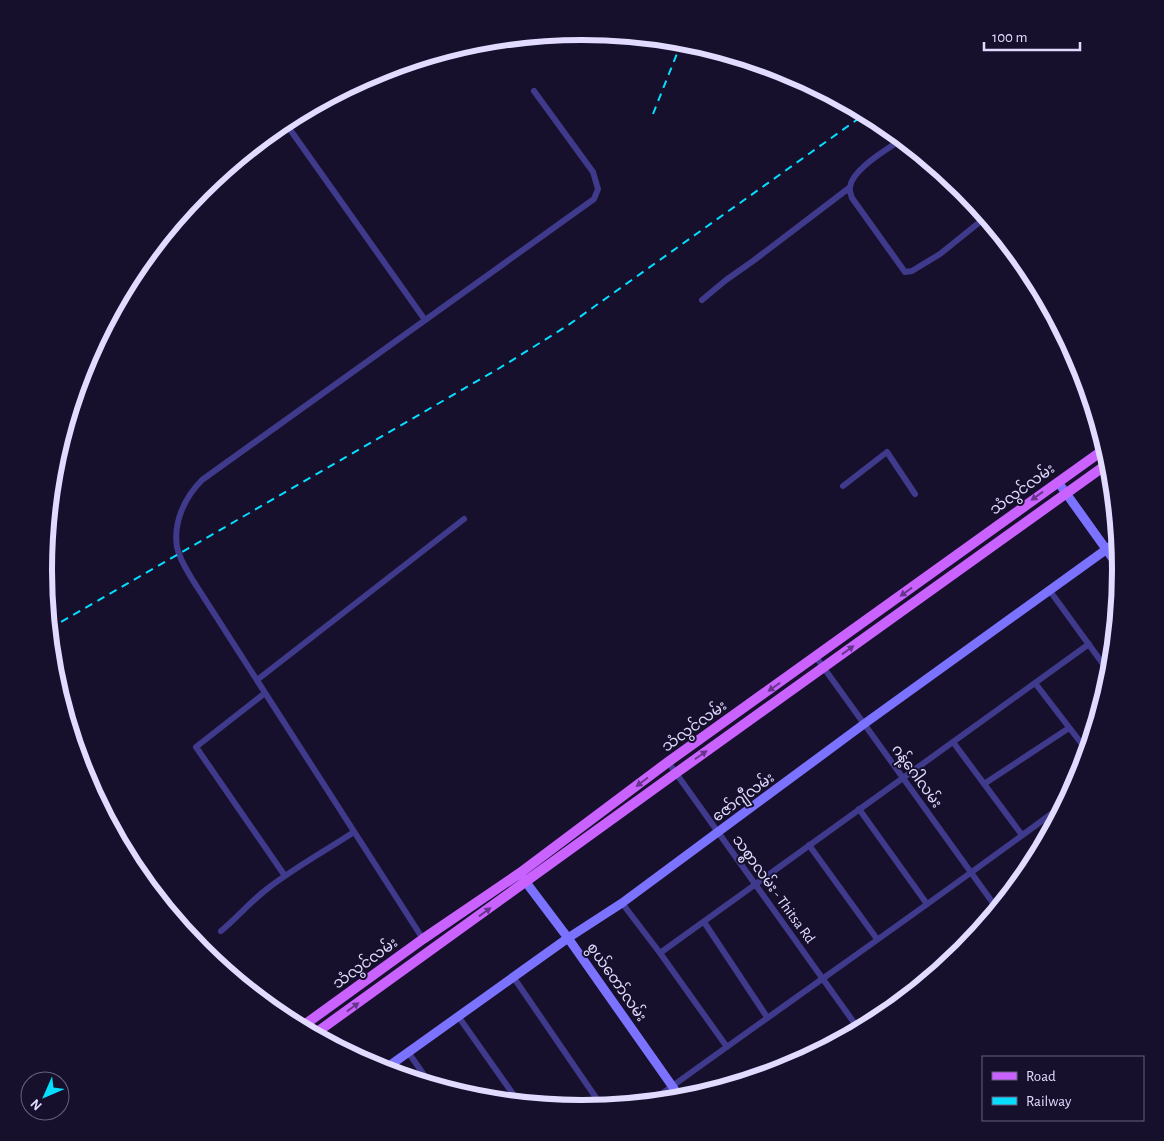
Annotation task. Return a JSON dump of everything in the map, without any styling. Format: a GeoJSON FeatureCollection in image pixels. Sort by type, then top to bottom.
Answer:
{"type":"FeatureCollection","features":[{"type":"Feature","properties":{"kind":"main road","name":"သံလွင်လမ်း"},"geometry":{"type":"LineString","coordinates":[[306,1024],[423,939],[520,873],[668,762],[1099,453]]}},
{"type":"Feature","properties":{"kind":"main road","name":"သံလွင်လမ်း"},"geometry":{"type":"LineString","coordinates":[[319,1031],[1102,468]]}},
{"type":"Feature","properties":{"kind":"main road"},"geometry":{"type":"LineString","coordinates":[[935,570],[943,582]]}},
{"type":"Feature","properties":{"kind":"main road"},"geometry":{"type":"LineString","coordinates":[[370,978],[378,989]]}},
{"type":"Feature","properties":{"kind":"street"},"geometry":{"type":"LineString","coordinates":[[423,939],[192,579],[177,548],[177,530],[188,494],[202,480],[594,199],[598,189],[593,172],[534,91]]}},
{"type":"Feature","properties":{"kind":"street"},"geometry":{"type":"LineString","coordinates":[[288,128],[425,320]]}},
{"type":"Feature","properties":{"kind":"street"},"geometry":{"type":"LineString","coordinates":[[702,300],[849,188],[853,177],[862,168],[896,143]]}},
{"type":"Feature","properties":{"kind":"street"},"geometry":{"type":"LineString","coordinates":[[849,188],[852,198],[905,272],[912,271],[940,254],[981,221]]}},
{"type":"Feature","properties":{"kind":"street"},"geometry":{"type":"LineString","coordinates":[[843,486],[887,452],[915,494]]}},
{"type":"Feature","properties":{"kind":"street"},"geometry":{"type":"LineString","coordinates":[[1058,482],[1112,557]]}},
{"type":"Feature","properties":{"kind":"street"},"geometry":{"type":"LineString","coordinates":[[257,680],[464,519]]}},
{"type":"Feature","properties":{"kind":"street","name":"ဇော်ဂျီလမ်း"},"geometry":{"type":"LineString","coordinates":[[390,1065],[568,938],[622,903],[864,724],[1111,546]]}},
{"type":"Feature","properties":{"kind":"street"},"geometry":{"type":"LineString","coordinates":[[1050,591],[1104,665]]}},
{"type":"Feature","properties":{"kind":"street"},"geometry":{"type":"LineString","coordinates":[[660,953],[1089,644]]}},
{"type":"Feature","properties":{"kind":"street","name":"ဂန့်ဂေါလမ်း"},"geometry":{"type":"LineString","coordinates":[[816,657],[994,904]]}},
{"type":"Feature","properties":{"kind":"street"},"geometry":{"type":"LineString","coordinates":[[1035,683],[1083,745]]}},
{"type":"Feature","properties":{"kind":"street"},"geometry":{"type":"LineString","coordinates":[[265,694],[196,746],[285,876]]}},
{"type":"Feature","properties":{"kind":"street"},"geometry":{"type":"LineString","coordinates":[[984,784],[1069,728]]}},
{"type":"Feature","properties":{"kind":"street"},"geometry":{"type":"LineString","coordinates":[[953,742],[1022,835]]}},
{"type":"Feature","properties":{"kind":"street","name":"သစ္စာလမ်း - Thitsa Rd"},"geometry":{"type":"LineString","coordinates":[[668,762],[856,1025]]}},
{"type":"Feature","properties":{"kind":"street"},"geometry":{"type":"LineString","coordinates":[[860,809],[927,904]]}},
{"type":"Feature","properties":{"kind":"street"},"geometry":{"type":"LineString","coordinates":[[660,1095],[1055,811]]}},
{"type":"Feature","properties":{"kind":"street"},"geometry":{"type":"LineString","coordinates":[[221,931],[265,891],[285,876],[354,832]]}},
{"type":"Feature","properties":{"kind":"street"},"geometry":{"type":"LineString","coordinates":[[809,845],[877,939]]}},
{"type":"Feature","properties":{"kind":"street","name":"စွယ်တော်လမ်း"},"geometry":{"type":"LineString","coordinates":[[520,873],[676,1092]]}},
{"type":"Feature","properties":{"kind":"street"},"geometry":{"type":"LineString","coordinates":[[622,903],[660,953],[726,1047]]}},
{"type":"Feature","properties":{"kind":"street"},"geometry":{"type":"LineString","coordinates":[[704,922],[767,1018]]}},
{"type":"Feature","properties":{"kind":"street"},"geometry":{"type":"LineString","coordinates":[[514,978],[598,1101]]}},
{"type":"Feature","properties":{"kind":"street"},"geometry":{"type":"LineString","coordinates":[[458,1016],[514,1096]]}},
{"type":"Feature","properties":{"kind":"street"},"geometry":{"type":"LineString","coordinates":[[408,1052],[425,1077]]}},
{"type":"Feature","properties":{"kind":"railway"},"geometry":{"type":"LineString","coordinates":[[653,114],[678,51]]}},
{"type":"Feature","properties":{"kind":"railway"},"geometry":{"type":"LineString","coordinates":[[55,626],[498,369],[567,326],[859,118]]}}]}
